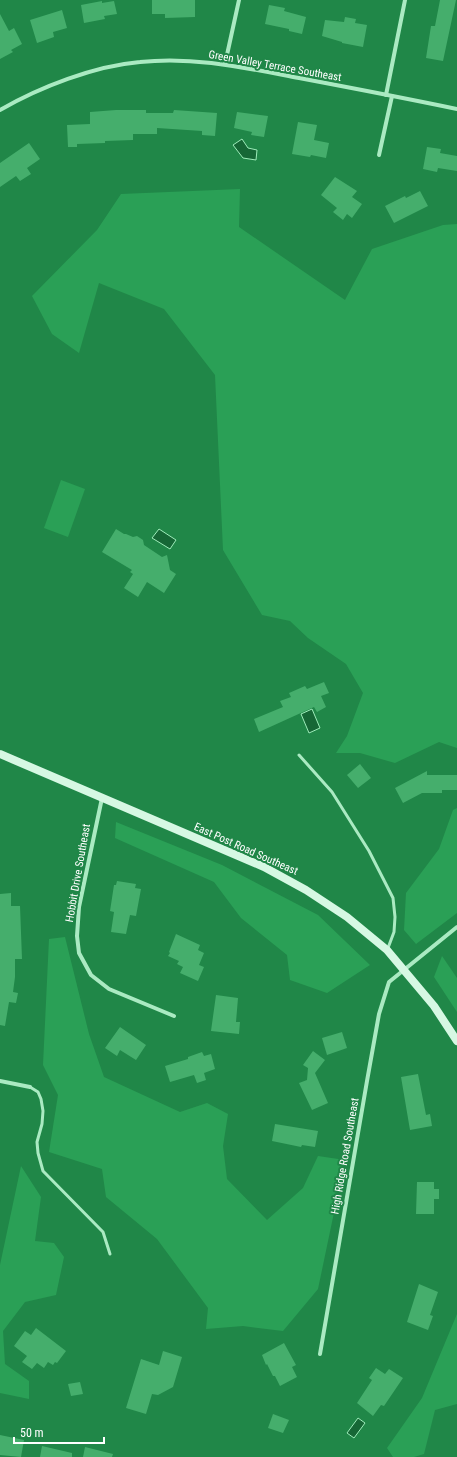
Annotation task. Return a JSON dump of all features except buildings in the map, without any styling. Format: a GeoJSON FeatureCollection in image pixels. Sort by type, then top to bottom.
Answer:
{"type":"FeatureCollection","features":[{"type":"Feature","properties":{"kind":"main road","name":"East Post Road Southeast"},"geometry":{"type":"LineString","coordinates":[[0,754],[264,867],[306,890],[347,917],[387,950],[434,1006],[457,1040]]}},
{"type":"Feature","properties":{"kind":"street"},"geometry":{"type":"LineString","coordinates":[[225,64],[239,0]]}},
{"type":"Feature","properties":{"kind":"street"},"geometry":{"type":"LineString","coordinates":[[386,95],[405,0]]}},
{"type":"Feature","properties":{"kind":"street","name":"Green Valley Terrace Southeast"},"geometry":{"type":"LineString","coordinates":[[0,110],[22,97],[60,81],[101,69],[139,62],[182,60],[225,64],[457,109]]}},
{"type":"Feature","properties":{"kind":"street"},"geometry":{"type":"LineString","coordinates":[[379,155],[392,96]]}},
{"type":"Feature","properties":{"kind":"street","name":"Hobbit Drive Southeast"},"geometry":{"type":"LineString","coordinates":[[102,798],[79,906],[77,936],[79,953],[92,975],[109,989],[174,1016]]}},
{"type":"Feature","properties":{"kind":"street","name":"High Ridge Road Southeast"},"geometry":{"type":"LineString","coordinates":[[320,1354],[379,1014],[389,982],[457,927]]}},
{"type":"Feature","properties":{"kind":"street"},"geometry":{"type":"LineString","coordinates":[[0,1081],[30,1087]]}},
{"type":"Feature","properties":{"kind":"lane"},"geometry":{"type":"LineString","coordinates":[[299,755],[332,792],[369,851],[393,898],[395,917],[394,932],[387,950]]}},
{"type":"Feature","properties":{"kind":"lane"},"geometry":{"type":"LineString","coordinates":[[30,1087],[38,1092],[43,1111],[42,1124],[37,1142],[38,1154],[43,1171],[103,1232],[110,1254]]}},
{"type":"Feature","properties":{"kind":"shaded area"},"geometry":{"type":"Polygon","coordinates":[[[242,139],[248,148],[257,150],[256,160],[243,158],[233,145],[242,139]]]}},
{"type":"Feature","properties":{"kind":"shaded area"},"geometry":{"type":"Polygon","coordinates":[[[240,189],[239,227],[345,300],[372,249],[443,225],[457,224],[457,748],[439,742],[395,763],[360,753],[336,753],[347,736],[363,693],[346,664],[308,638],[290,621],[262,615],[223,550],[215,375],[164,309],[99,283],[79,353],[52,334],[32,296],[97,230],[121,194],[240,189]]]}},
{"type":"Feature","properties":{"kind":"shaded area"},"geometry":{"type":"Polygon","coordinates":[[[61,480],[85,489],[68,537],[44,528],[61,480]]]}},
{"type":"Feature","properties":{"kind":"shaded area"},"geometry":{"type":"Polygon","coordinates":[[[159,529],[176,540],[170,549],[152,538],[159,529]]]}},
{"type":"Feature","properties":{"kind":"shaded area"},"geometry":{"type":"Polygon","coordinates":[[[312,709],[320,728],[309,733],[301,714],[312,709]]]}},
{"type":"Feature","properties":{"kind":"shaded area"},"geometry":{"type":"Polygon","coordinates":[[[457,808],[457,913],[416,944],[404,930],[406,893],[439,849],[453,810],[457,808]]]}},
{"type":"Feature","properties":{"kind":"shaded area"},"geometry":{"type":"Polygon","coordinates":[[[116,822],[222,865],[318,915],[370,965],[327,993],[290,980],[287,955],[241,918],[214,882],[115,838],[116,822]]]}},
{"type":"Feature","properties":{"kind":"shaded area"},"geometry":{"type":"Polygon","coordinates":[[[65,937],[89,1034],[104,1077],[180,1112],[207,1103],[228,1114],[223,1146],[227,1179],[267,1220],[303,1188],[318,1156],[345,1160],[318,1289],[283,1331],[243,1326],[206,1329],[208,1308],[157,1239],[106,1197],[102,1169],[49,1152],[58,1095],[43,1065],[49,939],[65,937]]]}},
{"type":"Feature","properties":{"kind":"shaded area"},"geometry":{"type":"Polygon","coordinates":[[[442,956],[457,978],[457,1012],[434,977],[442,956]]]}},
{"type":"Feature","properties":{"kind":"shaded area"},"geometry":{"type":"Polygon","coordinates":[[[21,1166],[41,1197],[35,1241],[54,1243],[64,1257],[56,1295],[25,1302],[3,1331],[5,1364],[29,1381],[29,1399],[0,1393],[0,1265],[21,1166]]]}},
{"type":"Feature","properties":{"kind":"shaded area"},"geometry":{"type":"Polygon","coordinates":[[[457,1314],[457,1404],[435,1410],[424,1454],[414,1457],[393,1457],[387,1448],[422,1398],[457,1314]]]}},
{"type":"Feature","properties":{"kind":"shaded area"},"geometry":{"type":"Polygon","coordinates":[[[358,1418],[365,1423],[354,1438],[347,1433],[358,1418]]]}}]}
